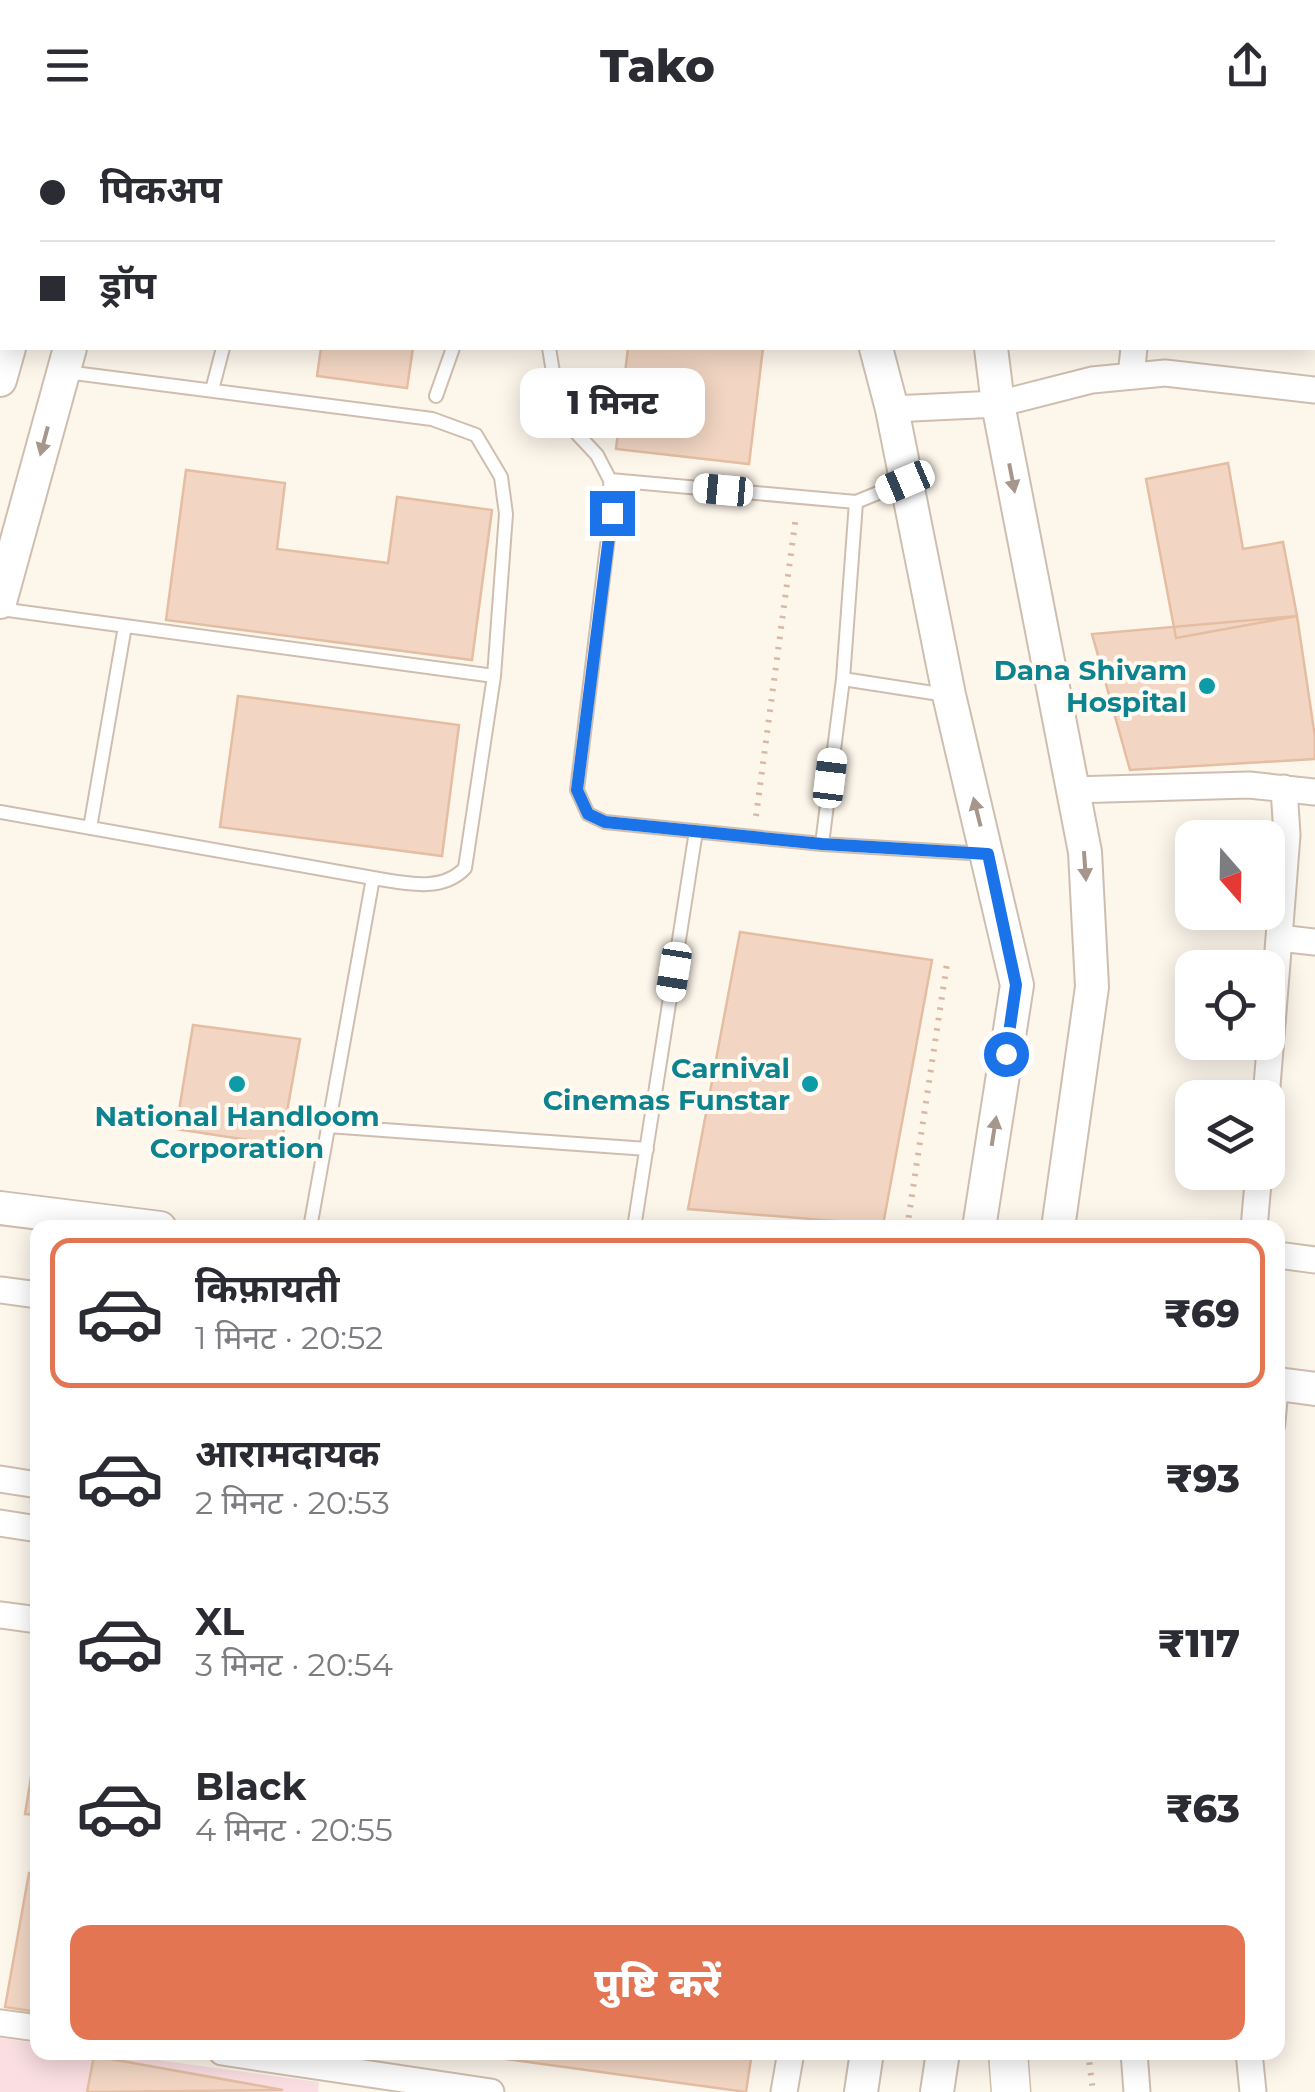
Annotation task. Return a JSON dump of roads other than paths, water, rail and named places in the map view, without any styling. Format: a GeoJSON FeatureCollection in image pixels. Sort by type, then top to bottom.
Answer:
{"type":"FeatureCollection","features":[{"type":"Feature","properties":{"kind":"main road"},"geometry":{"type":"LineString","coordinates":[[1009,2060],[1011,2092]]}},
{"type":"Feature","properties":{"kind":"street"},"geometry":{"type":"LineString","coordinates":[[0,380],[8,350]]}},
{"type":"Feature","properties":{"kind":"street"},"geometry":{"type":"LineString","coordinates":[[877,350],[949,695],[1016,985],[980,1220]]}},
{"type":"Feature","properties":{"kind":"street"},"geometry":{"type":"LineString","coordinates":[[991,350],[998,404],[1085,852],[1092,987],[1059,1220]]}},
{"type":"Feature","properties":{"kind":"street"},"geometry":{"type":"LineString","coordinates":[[1132,376],[1134,350]]}},
{"type":"Feature","properties":{"kind":"street"},"geometry":{"type":"LineString","coordinates":[[0,606],[67,360]]}},
{"type":"Feature","properties":{"kind":"street"},"geometry":{"type":"LineString","coordinates":[[892,410],[998,404],[1092,380],[1165,373],[1315,390]]}},
{"type":"Feature","properties":{"kind":"street"},"geometry":{"type":"LineString","coordinates":[[1071,790],[1249,784],[1315,792]]}},
{"type":"Feature","properties":{"kind":"street"},"geometry":{"type":"LineString","coordinates":[[1267,1080],[1287,835],[1284,788]]}},
{"type":"Feature","properties":{"kind":"street"},"geometry":{"type":"LineString","coordinates":[[1279,938],[1315,942]]}},
{"type":"Feature","properties":{"kind":"street"},"geometry":{"type":"LineString","coordinates":[[1255,1220],[1257,1190]]}},
{"type":"Feature","properties":{"kind":"street"},"geometry":{"type":"LineString","coordinates":[[1062,1195],[1072,1220]]}},
{"type":"Feature","properties":{"kind":"street"},"geometry":{"type":"LineString","coordinates":[[0,1208],[96,1220]]}},
{"type":"Feature","properties":{"kind":"street"},"geometry":{"type":"LineString","coordinates":[[1285,1256],[1315,1260]]}},
{"type":"Feature","properties":{"kind":"street"},"geometry":{"type":"LineString","coordinates":[[0,1290],[30,1295]]}},
{"type":"Feature","properties":{"kind":"street"},"geometry":{"type":"LineString","coordinates":[[1285,1385],[1315,1389]]}},
{"type":"Feature","properties":{"kind":"street"},"geometry":{"type":"LineString","coordinates":[[0,1479],[30,1484]]}},
{"type":"Feature","properties":{"kind":"street"},"geometry":{"type":"LineString","coordinates":[[0,1523],[30,1527]]}},
{"type":"Feature","properties":{"kind":"street"},"geometry":{"type":"LineString","coordinates":[[0,1614],[30,1619]]}},
{"type":"Feature","properties":{"kind":"street"},"geometry":{"type":"LineString","coordinates":[[0,2023],[30,2027]]}},
{"type":"Feature","properties":{"kind":"street"},"geometry":{"type":"LineString","coordinates":[[272,2060],[491,2092]]}},
{"type":"Feature","properties":{"kind":"street"},"geometry":{"type":"LineString","coordinates":[[784,2092],[790,2060]]}},
{"type":"Feature","properties":{"kind":"street"},"geometry":{"type":"LineString","coordinates":[[861,2092],[866,2060]]}},
{"type":"Feature","properties":{"kind":"street"},"geometry":{"type":"LineString","coordinates":[[937,2092],[942,2060]]}},
{"type":"Feature","properties":{"kind":"street"},"geometry":{"type":"LineString","coordinates":[[1135,2060],[1137,2092]]}},
{"type":"Feature","properties":{"kind":"street"},"geometry":{"type":"LineString","coordinates":[[1251,2060],[1253,2092]]}},
{"type":"Feature","properties":{"kind":"lane"},"geometry":{"type":"LineString","coordinates":[[212,390],[222,350]]}},
{"type":"Feature","properties":{"kind":"lane"},"geometry":{"type":"LineString","coordinates":[[436,396],[452,350]]}},
{"type":"Feature","properties":{"kind":"lane"},"geometry":{"type":"LineString","coordinates":[[549,350],[567,423],[597,455],[610,480],[612,513],[577,790],[588,814],[605,822],[696,832],[988,854]]}},
{"type":"Feature","properties":{"kind":"lane"},"geometry":{"type":"LineString","coordinates":[[0,812],[373,878],[422,885],[455,879],[465,868],[494,676],[506,514],[500,478],[476,434],[432,418],[212,390],[67,360]]}},
{"type":"Feature","properties":{"kind":"lane"},"geometry":{"type":"LineString","coordinates":[[610,480],[856,502],[905,482]]}},
{"type":"Feature","properties":{"kind":"lane"},"geometry":{"type":"LineString","coordinates":[[822,844],[843,678],[856,502]]}},
{"type":"Feature","properties":{"kind":"lane"},"geometry":{"type":"LineString","coordinates":[[0,606],[494,676]]}},
{"type":"Feature","properties":{"kind":"lane"},"geometry":{"type":"LineString","coordinates":[[90,828],[125,626]]}},
{"type":"Feature","properties":{"kind":"lane"},"geometry":{"type":"LineString","coordinates":[[843,678],[949,695]]}},
{"type":"Feature","properties":{"kind":"lane"},"geometry":{"type":"LineString","coordinates":[[635,1220],[696,832]]}},
{"type":"Feature","properties":{"kind":"lane"},"geometry":{"type":"LineString","coordinates":[[311,1220],[373,878]]}},
{"type":"Feature","properties":{"kind":"lane"},"geometry":{"type":"LineString","coordinates":[[328,1126],[646,1149]]}},
{"type":"Feature","properties":{"kind":"place","name":"Dana Shivam Hospital"},"geometry":{"type":"Point","coordinates":[1207,686]}},
{"type":"Feature","properties":{"kind":"place","name":"National Handloom Corporation"},"geometry":{"type":"Point","coordinates":[237,1084]}},
{"type":"Feature","properties":{"kind":"place","name":"Carnival Cinemas Funstar"},"geometry":{"type":"Point","coordinates":[810,1084]}}]}
